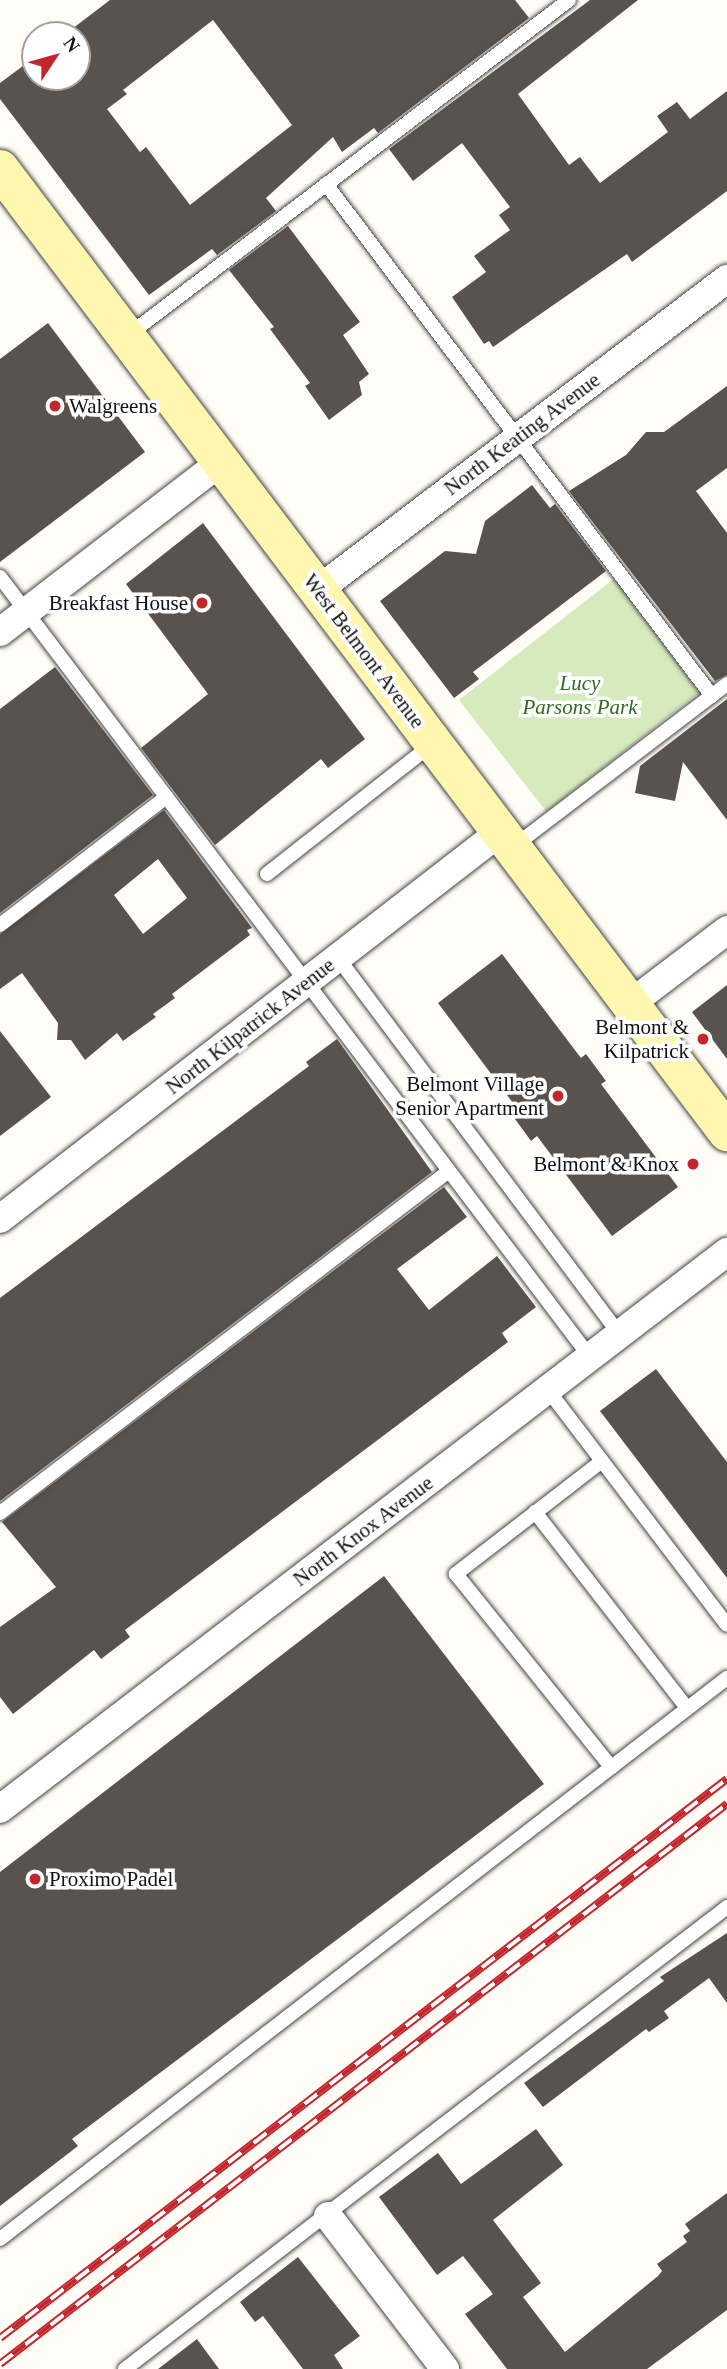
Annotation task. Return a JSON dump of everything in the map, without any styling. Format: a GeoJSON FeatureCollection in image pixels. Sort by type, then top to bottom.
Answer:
{"type":"FeatureCollection","features":[{"type":"Feature","properties":{"kind":"main road","name":"West Belmont Avenue"},"geometry":{"type":"LineString","coordinates":[[0,169],[727,1132]]}},
{"type":"Feature","properties":{"kind":"street","name":"North Keating Avenue"},"geometry":{"type":"LineString","coordinates":[[318,590],[727,279]]}},
{"type":"Feature","properties":{"kind":"street"},"geometry":{"type":"LineString","coordinates":[[0,632],[221,462]]}},
{"type":"Feature","properties":{"kind":"street","name":"North Kilpatrick Avenue"},"geometry":{"type":"LineString","coordinates":[[0,1219],[338,958],[506,840]]}},
{"type":"Feature","properties":{"kind":"street"},"geometry":{"type":"LineString","coordinates":[[630,1004],[727,930]]}},
{"type":"Feature","properties":{"kind":"street","name":"North Knox Avenue"},"geometry":{"type":"LineString","coordinates":[[5,1794],[548,1390],[727,1252]]}},
{"type":"Feature","properties":{"kind":"street"},"geometry":{"type":"LineString","coordinates":[[328,2216],[445,2369]]}},
{"type":"Feature","properties":{"kind":"lane"},"geometry":{"type":"LineString","coordinates":[[126,336],[569,0]]}},
{"type":"Feature","properties":{"kind":"lane"},"geometry":{"type":"LineString","coordinates":[[326,184],[712,696]]}},
{"type":"Feature","properties":{"kind":"lane"},"geometry":{"type":"LineString","coordinates":[[0,577],[590,1357]]}},
{"type":"Feature","properties":{"kind":"lane"},"geometry":{"type":"LineString","coordinates":[[506,840],[727,684]]}},
{"type":"Feature","properties":{"kind":"lane"},"geometry":{"type":"LineString","coordinates":[[267,874],[433,743]]}},
{"type":"Feature","properties":{"kind":"lane"},"geometry":{"type":"LineString","coordinates":[[0,925],[166,797]]}},
{"type":"Feature","properties":{"kind":"lane"},"geometry":{"type":"LineString","coordinates":[[338,958],[620,1335]]}},
{"type":"Feature","properties":{"kind":"lane"},"geometry":{"type":"LineString","coordinates":[[0,1513],[449,1171]]}},
{"type":"Feature","properties":{"kind":"lane"},"geometry":{"type":"LineString","coordinates":[[548,1390],[727,1625]]}},
{"type":"Feature","properties":{"kind":"lane"},"geometry":{"type":"LineString","coordinates":[[602,1461],[456,1574],[611,1767]]}},
{"type":"Feature","properties":{"kind":"lane"},"geometry":{"type":"LineString","coordinates":[[535,1512],[687,1708]]}},
{"type":"Feature","properties":{"kind":"lane"},"geometry":{"type":"LineString","coordinates":[[0,2239],[727,1678]]}},
{"type":"Feature","properties":{"kind":"lane"},"geometry":{"type":"LineString","coordinates":[[125,2369],[328,2216],[727,1907]]}},
{"type":"Feature","properties":{"kind":"green space","name":"Lucy Parsons Park"},"geometry":{"type":"Polygon","coordinates":[[[615,578],[702,690],[546,812],[459,700],[615,578]]]}},
{"type":"Feature","properties":{"kind":"building"},"geometry":{"type":"Polygon","coordinates":[[[110,0],[515,0],[529,18],[378,133],[374,128],[342,152],[333,137],[266,198],[276,211],[217,255],[212,249],[149,295],[0,99],[0,83],[21,67],[21,91],[91,91],[91,21],[82,21],[110,0]],[[213,20],[123,90],[127,94],[107,109],[140,152],[146,147],[190,205],[292,125],[213,20]]]}},
{"type":"Feature","properties":{"kind":"building"},"geometry":{"type":"Polygon","coordinates":[[[590,0],[638,0],[518,94],[569,165],[580,157],[600,183],[668,132],[657,116],[677,102],[690,119],[727,91],[727,191],[632,262],[627,254],[493,347],[489,341],[484,344],[452,297],[486,272],[474,256],[510,230],[499,215],[510,207],[462,143],[413,181],[389,149],[590,0]]]}},
{"type":"Feature","properties":{"kind":"building"},"geometry":{"type":"Polygon","coordinates":[[[288,226],[360,322],[343,335],[369,374],[359,382],[362,395],[329,420],[305,386],[310,383],[270,329],[274,327],[229,270],[288,226]]]}},
{"type":"Feature","properties":{"kind":"building","name":"Walgreens"},"geometry":{"type":"Polygon","coordinates":[[[48,323],[145,452],[0,562],[0,359],[48,323]]]}},
{"type":"Feature","properties":{"kind":"building"},"geometry":{"type":"Polygon","coordinates":[[[727,386],[727,468],[696,491],[727,533],[727,675],[715,681],[569,491],[626,455],[646,432],[664,432],[727,386]]]}},
{"type":"Feature","properties":{"kind":"building"},"geometry":{"type":"Polygon","coordinates":[[[532,485],[550,508],[555,504],[606,571],[473,672],[479,679],[454,698],[380,601],[445,551],[476,554],[485,521],[532,485]]]}},
{"type":"Feature","properties":{"kind":"building"},"geometry":{"type":"Polygon","coordinates":[[[203,523],[365,739],[328,768],[321,759],[215,845],[141,748],[208,694],[126,584],[203,523]]]}},
{"type":"Feature","properties":{"kind":"building"},"geometry":{"type":"Polygon","coordinates":[[[55,667],[153,795],[0,913],[0,709],[55,667]]]}},
{"type":"Feature","properties":{"kind":"building"},"geometry":{"type":"Polygon","coordinates":[[[727,699],[727,820],[683,762],[675,801],[635,793],[640,766],[727,699]]]}},
{"type":"Feature","properties":{"kind":"building"},"geometry":{"type":"Polygon","coordinates":[[[164,810],[252,928],[247,930],[250,935],[172,994],[175,998],[153,1014],[156,1017],[123,1041],[117,1033],[85,1060],[71,1040],[57,1040],[58,1023],[22,973],[0,989],[0,934],[164,810]],[[158,859],[114,895],[143,934],[187,898],[158,859]]]}},
{"type":"Feature","properties":{"kind":"building","name":"Belmont Village Senior Apartment"},"geometry":{"type":"Polygon","coordinates":[[[502,954],[581,1058],[586,1054],[606,1081],[601,1084],[678,1187],[612,1236],[537,1136],[531,1141],[510,1112],[516,1107],[438,1003],[502,954]]]}},
{"type":"Feature","properties":{"kind":"building"},"geometry":{"type":"Polygon","coordinates":[[[727,985],[727,1059],[692,1012],[727,985]]]}},
{"type":"Feature","properties":{"kind":"building"},"geometry":{"type":"Polygon","coordinates":[[[0,1031],[51,1097],[0,1136],[0,1031]]]}},
{"type":"Feature","properties":{"kind":"building"},"geometry":{"type":"Polygon","coordinates":[[[337,1039],[432,1172],[0,1501],[0,1298],[309,1066],[306,1062],[337,1039]]]}},
{"type":"Feature","properties":{"kind":"building"},"geometry":{"type":"Polygon","coordinates":[[[444,1187],[467,1217],[397,1269],[429,1310],[497,1256],[536,1307],[502,1333],[508,1342],[125,1630],[130,1637],[101,1659],[94,1650],[13,1714],[0,1697],[0,1627],[56,1587],[2,1522],[444,1187]]]}},
{"type":"Feature","properties":{"kind":"building"},"geometry":{"type":"Polygon","coordinates":[[[656,1369],[727,1462],[727,1578],[600,1411],[656,1369]]]}},
{"type":"Feature","properties":{"kind":"building"},"geometry":{"type":"Polygon","coordinates":[[[384,1576],[544,1784],[72,2139],[78,2146],[0,2206],[0,1872],[384,1576]]]}},
{"type":"Feature","properties":{"kind":"building"},"geometry":{"type":"Polygon","coordinates":[[[727,1933],[727,2003],[709,1978],[664,2011],[669,2018],[649,2032],[646,2029],[543,2107],[524,2083],[664,1981],[660,1977],[727,1933]]]}},
{"type":"Feature","properties":{"kind":"building"},"geometry":{"type":"Polygon","coordinates":[[[536,2129],[563,2165],[493,2220],[541,2283],[523,2297],[565,2352],[658,2276],[662,2271],[657,2264],[687,2242],[683,2236],[690,2231],[685,2224],[727,2193],[727,2310],[647,2369],[507,2369],[465,2314],[493,2294],[463,2256],[437,2275],[379,2197],[438,2153],[461,2184],[536,2129]]]}},
{"type":"Feature","properties":{"kind":"building"},"geometry":{"type":"Polygon","coordinates":[[[298,2257],[360,2336],[334,2355],[343,2369],[303,2369],[263,2316],[255,2322],[240,2302],[298,2257]]]}},
{"type":"Feature","properties":{"kind":"building"},"geometry":{"type":"Polygon","coordinates":[[[197,2339],[219,2369],[158,2369],[197,2339]]]}},
{"type":"Feature","properties":{"kind":"railway"},"geometry":{"type":"LineString","coordinates":[[0,2338],[727,1779]]}},
{"type":"Feature","properties":{"kind":"railway"},"geometry":{"type":"LineString","coordinates":[[0,2364],[727,1804]]}},
{"type":"Feature","properties":{"kind":"place","name":"Walgreens"},"geometry":{"type":"Point","coordinates":[55,406]}},
{"type":"Feature","properties":{"kind":"place","name":"Breakfast House"},"geometry":{"type":"Point","coordinates":[202,603]}},
{"type":"Feature","properties":{"kind":"place","name":"Belmont & Kilpatrick"},"geometry":{"type":"Point","coordinates":[703,1039]}},
{"type":"Feature","properties":{"kind":"place","name":"Belmont Village Senior Apartment"},"geometry":{"type":"Point","coordinates":[558,1096]}},
{"type":"Feature","properties":{"kind":"place","name":"Belmont & Knox"},"geometry":{"type":"Point","coordinates":[693,1164]}},
{"type":"Feature","properties":{"kind":"place","name":"Proximo Padel"},"geometry":{"type":"Point","coordinates":[35,1879]}}]}
